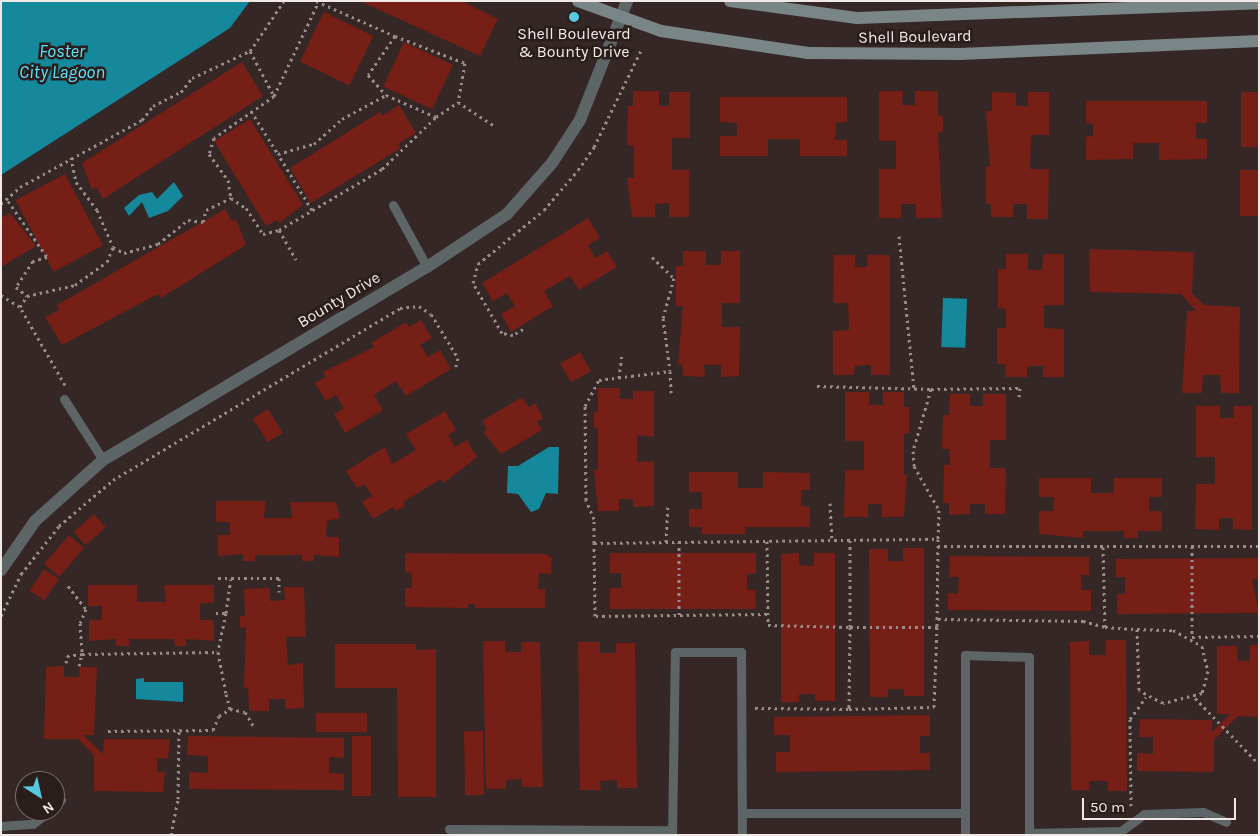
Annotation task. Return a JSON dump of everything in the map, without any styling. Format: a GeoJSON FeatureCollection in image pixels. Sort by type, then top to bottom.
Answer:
{"type":"FeatureCollection","features":[{"type":"Feature","properties":{"kind":"main road","name":"Shell Boulevard"},"geometry":{"type":"LineString","coordinates":[[578,1],[621,19],[661,31],[808,54],[960,54],[1259,41]]}},
{"type":"Feature","properties":{"kind":"main road","name":"Shell Boulevard"},"geometry":{"type":"LineString","coordinates":[[730,1],[857,18],[1259,3]]}},
{"type":"Feature","properties":{"kind":"street","name":"Bounty Drive"},"geometry":{"type":"LineString","coordinates":[[1,570],[35,521],[104,460],[427,267],[507,214],[552,163],[580,120],[627,1]]}},
{"type":"Feature","properties":{"kind":"lane"},"geometry":{"type":"LineString","coordinates":[[393,205],[427,267]]}},
{"type":"Feature","properties":{"kind":"lane"},"geometry":{"type":"LineString","coordinates":[[67,396],[104,460]]}},
{"type":"Feature","properties":{"kind":"lane"},"geometry":{"type":"LineString","coordinates":[[449,829],[672,832],[675,652],[741,652],[742,835]]}},
{"type":"Feature","properties":{"kind":"lane"},"geometry":{"type":"LineString","coordinates":[[965,835],[965,655],[1029,657],[1029,834],[1121,832],[1144,814],[1203,812],[1226,822]]}},
{"type":"Feature","properties":{"kind":"lane"},"geometry":{"type":"LineString","coordinates":[[742,813],[965,813]]}},
{"type":"Feature","properties":{"kind":"lane"},"geometry":{"type":"LineString","coordinates":[[1,826],[33,824],[36,821]]}},
{"type":"Feature","properties":{"kind":"path"},"geometry":{"type":"LineString","coordinates":[[1,204],[8,201],[20,187],[71,157],[142,120],[153,106],[181,92],[192,78],[250,51],[284,1]]}},
{"type":"Feature","properties":{"kind":"path"},"geometry":{"type":"LineString","coordinates":[[317,2],[395,36],[466,63],[458,102],[436,117],[382,169],[279,230],[263,234],[246,208],[231,198],[228,180],[209,154],[210,146],[251,111],[274,96],[317,2]]}},
{"type":"Feature","properties":{"kind":"path"},"geometry":{"type":"LineString","coordinates":[[395,36],[368,75],[386,95],[436,117]]}},
{"type":"Feature","properties":{"kind":"path"},"geometry":{"type":"LineString","coordinates":[[523,329],[514,335],[502,333],[473,282],[478,264],[544,210],[578,170],[594,147],[642,48]]}},
{"type":"Feature","properties":{"kind":"path"},"geometry":{"type":"LineString","coordinates":[[250,51],[274,96]]}},
{"type":"Feature","properties":{"kind":"path"},"geometry":{"type":"LineString","coordinates":[[278,154],[314,144],[342,120],[386,95]]}},
{"type":"Feature","properties":{"kind":"path"},"geometry":{"type":"LineString","coordinates":[[458,102],[493,125]]}},
{"type":"Feature","properties":{"kind":"path"},"geometry":{"type":"LineString","coordinates":[[251,111],[312,210]]}},
{"type":"Feature","properties":{"kind":"path"},"geometry":{"type":"LineString","coordinates":[[20,307],[27,296],[74,285],[107,262],[112,248],[97,210],[76,182],[71,157]]}},
{"type":"Feature","properties":{"kind":"path"},"geometry":{"type":"LineString","coordinates":[[112,248],[124,253],[158,244],[188,220],[203,222],[206,210],[231,198]]}},
{"type":"Feature","properties":{"kind":"path"},"geometry":{"type":"LineString","coordinates":[[8,201],[47,256],[33,261],[16,287],[27,296]]}},
{"type":"Feature","properties":{"kind":"path"},"geometry":{"type":"LineString","coordinates":[[279,230],[296,260]]}},
{"type":"Feature","properties":{"kind":"path"},"geometry":{"type":"LineString","coordinates":[[899,236],[914,388]]}},
{"type":"Feature","properties":{"kind":"path"},"geometry":{"type":"LineString","coordinates":[[652,256],[674,278],[663,318],[671,393]]}},
{"type":"Feature","properties":{"kind":"path"},"geometry":{"type":"LineString","coordinates":[[1,295],[20,307],[67,396]]}},
{"type":"Feature","properties":{"kind":"path"},"geometry":{"type":"LineString","coordinates":[[1,616],[21,574],[59,526],[113,480],[400,308],[419,306],[431,314],[458,358],[455,370]]}},
{"type":"Feature","properties":{"kind":"path"},"geometry":{"type":"LineString","coordinates":[[619,378],[622,354]]}},
{"type":"Feature","properties":{"kind":"path"},"geometry":{"type":"LineString","coordinates":[[670,371],[599,380],[584,406],[586,500],[594,519],[595,616],[768,614]]}},
{"type":"Feature","properties":{"kind":"path"},"geometry":{"type":"LineString","coordinates":[[817,386],[930,389],[1020,388],[1019,398]]}},
{"type":"Feature","properties":{"kind":"path"},"geometry":{"type":"LineString","coordinates":[[741,708],[850,709],[934,707],[938,627],[939,510],[914,466],[913,451],[930,389]]}},
{"type":"Feature","properties":{"kind":"path"},"geometry":{"type":"LineString","coordinates":[[830,503],[832,540]]}},
{"type":"Feature","properties":{"kind":"path"},"geometry":{"type":"LineString","coordinates":[[666,542],[668,504]]}},
{"type":"Feature","properties":{"kind":"path"},"geometry":{"type":"LineString","coordinates":[[594,543],[938,539]]}},
{"type":"Feature","properties":{"kind":"path"},"geometry":{"type":"LineString","coordinates":[[850,540],[850,709]]}},
{"type":"Feature","properties":{"kind":"path"},"geometry":{"type":"LineString","coordinates":[[767,541],[768,625],[938,627]]}},
{"type":"Feature","properties":{"kind":"path"},"geometry":{"type":"LineString","coordinates":[[679,542],[679,615]]}},
{"type":"Feature","properties":{"kind":"path"},"geometry":{"type":"LineString","coordinates":[[938,546],[1259,546]]}},
{"type":"Feature","properties":{"kind":"path"},"geometry":{"type":"LineString","coordinates":[[1136,629],[1136,680],[1146,697],[1163,703],[1195,698],[1207,683],[1208,671],[1202,646],[1192,637],[1192,546]]}},
{"type":"Feature","properties":{"kind":"path"},"geometry":{"type":"LineString","coordinates":[[1103,547],[1105,627]]}},
{"type":"Feature","properties":{"kind":"path"},"geometry":{"type":"LineString","coordinates":[[218,578],[278,578],[279,592]]}},
{"type":"Feature","properties":{"kind":"path"},"geometry":{"type":"LineString","coordinates":[[230,709],[218,652],[231,579]]}},
{"type":"Feature","properties":{"kind":"path"},"geometry":{"type":"LineString","coordinates":[[68,586],[86,609],[80,623],[82,654],[79,666]]}},
{"type":"Feature","properties":{"kind":"path"},"geometry":{"type":"LineString","coordinates":[[216,613],[226,613]]}},
{"type":"Feature","properties":{"kind":"path"},"geometry":{"type":"LineString","coordinates":[[938,618],[1083,620],[1105,627],[1173,630],[1192,637],[1259,636]]}},
{"type":"Feature","properties":{"kind":"path"},"geometry":{"type":"LineString","coordinates":[[66,663],[67,656],[82,654],[218,652]]}},
{"type":"Feature","properties":{"kind":"path"},"geometry":{"type":"LineString","coordinates":[[1131,824],[1130,719],[1146,697]]}},
{"type":"Feature","properties":{"kind":"path"},"geometry":{"type":"LineString","coordinates":[[1195,698],[1259,764]]}},
{"type":"Feature","properties":{"kind":"path"},"geometry":{"type":"LineString","coordinates":[[108,731],[213,730],[219,716],[230,709],[245,712],[254,726]]}},
{"type":"Feature","properties":{"kind":"path"},"geometry":{"type":"LineString","coordinates":[[171,835],[178,799],[180,729]]}},
{"type":"Feature","properties":{"kind":"water","name":"Foster City Lagoon"},"geometry":{"type":"Polygon","coordinates":[[[1,1],[250,1],[230,28],[1,175],[1,1]]]}},
{"type":"Feature","properties":{"kind":"water"},"geometry":{"type":"Polygon","coordinates":[[[174,182],[183,196],[168,211],[149,218],[142,202],[129,216],[124,208],[139,195],[152,192],[157,199],[174,182]]]}},
{"type":"Feature","properties":{"kind":"water"},"geometry":{"type":"Polygon","coordinates":[[[943,298],[967,299],[965,348],[941,347],[943,298]]]}},
{"type":"Feature","properties":{"kind":"water"},"geometry":{"type":"Polygon","coordinates":[[[549,447],[559,447],[558,494],[546,493],[539,509],[531,512],[518,494],[507,493],[508,466],[518,466],[549,447]]]}},
{"type":"Feature","properties":{"kind":"water"},"geometry":{"type":"Polygon","coordinates":[[[144,678],[144,682],[183,682],[183,702],[136,699],[136,679],[144,678]]]}},
{"type":"Feature","properties":{"kind":"building"},"geometry":{"type":"Polygon","coordinates":[[[360,1],[462,1],[498,19],[480,56],[360,1]]]}},
{"type":"Feature","properties":{"kind":"building"},"geometry":{"type":"Polygon","coordinates":[[[324,12],[373,36],[349,86],[300,61],[324,12]]]}},
{"type":"Feature","properties":{"kind":"building"},"geometry":{"type":"Polygon","coordinates":[[[404,42],[453,65],[432,109],[383,86],[404,42]]]}},
{"type":"Feature","properties":{"kind":"building"},"geometry":{"type":"Polygon","coordinates":[[[242,62],[263,96],[103,199],[96,187],[92,190],[82,163],[242,62]]]}},
{"type":"Feature","properties":{"kind":"building"},"geometry":{"type":"Polygon","coordinates":[[[633,91],[659,91],[659,106],[669,106],[669,92],[690,92],[690,138],[672,138],[672,170],[689,170],[689,217],[669,217],[669,203],[655,204],[655,217],[632,217],[627,178],[634,178],[634,146],[627,145],[628,106],[633,106],[633,91]]]}},
{"type":"Feature","properties":{"kind":"building"},"geometry":{"type":"Polygon","coordinates":[[[879,91],[903,91],[902,105],[915,105],[915,91],[938,91],[938,116],[943,116],[943,132],[938,132],[942,218],[916,218],[916,204],[901,204],[901,218],[879,218],[879,169],[896,169],[896,141],[879,141],[879,91]]]}},
{"type":"Feature","properties":{"kind":"building"},"geometry":{"type":"Polygon","coordinates":[[[992,92],[1016,93],[1016,106],[1028,106],[1028,92],[1049,92],[1049,135],[1031,135],[1030,169],[1049,169],[1048,219],[1027,219],[1027,204],[1014,204],[1013,217],[991,217],[991,204],[986,204],[986,167],[990,167],[986,111],[992,111],[992,92]]]}},
{"type":"Feature","properties":{"kind":"building"},"geometry":{"type":"Polygon","coordinates":[[[1241,92],[1259,92],[1259,147],[1241,147],[1241,92]]]}},
{"type":"Feature","properties":{"kind":"building"},"geometry":{"type":"Polygon","coordinates":[[[720,97],[847,97],[847,122],[836,123],[835,140],[847,140],[847,156],[800,156],[800,139],[768,139],[768,156],[720,156],[720,136],[737,136],[737,123],[720,122],[720,97]]]}},
{"type":"Feature","properties":{"kind":"building"},"geometry":{"type":"Polygon","coordinates":[[[1086,101],[1207,101],[1207,123],[1196,123],[1196,138],[1207,139],[1207,159],[1159,160],[1159,143],[1133,143],[1133,159],[1086,160],[1086,137],[1093,136],[1093,124],[1086,123],[1086,101]]]}},
{"type":"Feature","properties":{"kind":"building"},"geometry":{"type":"Polygon","coordinates":[[[399,105],[416,133],[398,144],[401,148],[311,203],[290,168],[380,112],[382,116],[399,105]]]}},
{"type":"Feature","properties":{"kind":"building"},"geometry":{"type":"Polygon","coordinates":[[[250,119],[303,205],[279,223],[277,220],[266,226],[214,141],[250,119]]]}},
{"type":"Feature","properties":{"kind":"building"},"geometry":{"type":"Polygon","coordinates":[[[1240,170],[1259,170],[1259,216],[1240,216],[1240,170]]]}},
{"type":"Feature","properties":{"kind":"building"},"geometry":{"type":"Polygon","coordinates":[[[65,174],[103,246],[54,272],[16,200],[65,174]]]}},
{"type":"Feature","properties":{"kind":"building"},"geometry":{"type":"Polygon","coordinates":[[[225,209],[232,222],[236,219],[246,245],[161,298],[158,294],[62,345],[45,317],[59,310],[57,305],[225,209]]]}},
{"type":"Feature","properties":{"kind":"building"},"geometry":{"type":"Polygon","coordinates":[[[10,213],[36,246],[1,267],[1,218],[10,213]]]}},
{"type":"Feature","properties":{"kind":"building"},"geometry":{"type":"Polygon","coordinates":[[[588,218],[600,238],[588,245],[595,258],[607,251],[617,267],[579,290],[570,276],[544,291],[553,306],[511,332],[501,314],[515,306],[507,293],[493,301],[482,283],[588,218]]]}},
{"type":"Feature","properties":{"kind":"building"},"geometry":{"type":"Polygon","coordinates":[[[1089,249],[1194,252],[1192,293],[1204,305],[1240,307],[1239,393],[1221,393],[1220,375],[1203,375],[1202,393],[1182,393],[1187,311],[1196,311],[1181,294],[1090,292],[1089,249]]]}},
{"type":"Feature","properties":{"kind":"building"},"geometry":{"type":"Polygon","coordinates":[[[683,251],[706,251],[706,265],[721,265],[721,251],[740,251],[740,303],[722,303],[722,327],[740,327],[739,376],[721,377],[721,365],[704,365],[705,377],[683,376],[682,364],[678,364],[683,306],[676,306],[676,266],[683,266],[683,251]]]}},
{"type":"Feature","properties":{"kind":"building"},"geometry":{"type":"Polygon","coordinates":[[[1006,254],[1028,254],[1028,270],[1042,270],[1043,254],[1064,254],[1064,305],[1044,305],[1044,328],[1064,329],[1064,377],[1043,377],[1043,366],[1027,366],[1027,377],[1005,377],[1006,364],[997,364],[997,328],[1006,328],[1006,309],[998,308],[998,269],[1006,269],[1006,254]]]}},
{"type":"Feature","properties":{"kind":"building"},"geometry":{"type":"Polygon","coordinates":[[[834,255],[855,255],[855,267],[867,267],[868,255],[890,255],[890,375],[871,375],[871,365],[855,366],[854,375],[833,375],[833,331],[849,330],[848,303],[833,303],[834,255]]]}},
{"type":"Feature","properties":{"kind":"building"},"geometry":{"type":"Polygon","coordinates":[[[421,320],[432,338],[420,345],[428,357],[440,350],[451,369],[406,396],[396,381],[374,395],[383,410],[345,433],[334,414],[344,408],[336,395],[326,401],[315,383],[326,377],[323,372],[374,347],[371,343],[406,322],[409,327],[421,320]]]}},
{"type":"Feature","properties":{"kind":"building"},"geometry":{"type":"Polygon","coordinates":[[[580,352],[591,371],[571,383],[560,364],[580,352]]]}},
{"type":"Feature","properties":{"kind":"building"},"geometry":{"type":"Polygon","coordinates":[[[598,388],[620,388],[620,399],[633,399],[633,391],[654,391],[654,437],[637,435],[637,462],[654,461],[654,506],[633,507],[633,499],[619,499],[619,511],[598,511],[594,470],[598,470],[598,428],[594,428],[594,412],[598,412],[598,388]]]}},
{"type":"Feature","properties":{"kind":"building"},"geometry":{"type":"Polygon","coordinates":[[[845,392],[869,392],[869,405],[883,405],[883,392],[904,392],[904,407],[909,407],[909,433],[904,434],[904,475],[907,475],[904,517],[882,517],[882,504],[868,504],[868,517],[844,517],[845,470],[864,470],[864,441],[845,441],[845,392]]]}},
{"type":"Feature","properties":{"kind":"building"},"geometry":{"type":"Polygon","coordinates":[[[950,394],[970,394],[970,406],[983,406],[983,394],[1006,394],[1006,440],[990,440],[990,468],[1006,468],[1005,514],[985,514],[985,504],[970,504],[970,514],[949,515],[949,503],[943,503],[944,465],[950,465],[949,449],[942,449],[943,415],[949,415],[950,394]]]}},
{"type":"Feature","properties":{"kind":"building"},"geometry":{"type":"Polygon","coordinates":[[[522,397],[529,407],[535,403],[543,418],[537,422],[542,430],[501,454],[483,432],[487,430],[482,421],[522,397]]]}},
{"type":"Feature","properties":{"kind":"building"},"geometry":{"type":"Polygon","coordinates":[[[1196,406],[1220,406],[1220,418],[1234,418],[1234,406],[1252,406],[1252,530],[1233,529],[1233,518],[1219,518],[1219,530],[1195,529],[1196,484],[1215,484],[1215,457],[1196,457],[1196,406]]]}},
{"type":"Feature","properties":{"kind":"building"},"geometry":{"type":"Polygon","coordinates":[[[268,409],[283,433],[268,442],[253,419],[268,409]]]}},
{"type":"Feature","properties":{"kind":"building"},"geometry":{"type":"Polygon","coordinates":[[[445,411],[456,430],[448,435],[455,447],[467,440],[477,457],[444,483],[441,479],[403,502],[405,506],[396,511],[393,507],[373,519],[362,502],[372,496],[364,484],[357,488],[346,471],[385,447],[392,464],[416,450],[406,434],[445,411]]]}},
{"type":"Feature","properties":{"kind":"building"},"geometry":{"type":"Polygon","coordinates":[[[689,472],[738,472],[738,488],[763,488],[763,472],[810,473],[810,490],[801,490],[801,506],[810,507],[810,527],[745,527],[745,534],[702,534],[702,527],[689,527],[689,509],[702,509],[702,492],[689,492],[689,472]]]}},
{"type":"Feature","properties":{"kind":"building"},"geometry":{"type":"Polygon","coordinates":[[[1039,478],[1091,478],[1091,493],[1114,493],[1114,478],[1162,478],[1162,497],[1149,497],[1149,511],[1162,511],[1162,531],[1138,531],[1138,538],[1124,538],[1124,531],[1083,531],[1083,538],[1039,534],[1039,511],[1053,511],[1054,497],[1039,497],[1039,478]]]}},
{"type":"Feature","properties":{"kind":"building"},"geometry":{"type":"Polygon","coordinates":[[[216,501],[266,501],[264,518],[292,518],[290,502],[336,502],[340,518],[327,521],[326,537],[339,537],[339,557],[314,555],[314,561],[302,561],[302,555],[255,555],[255,561],[243,561],[243,554],[218,556],[218,535],[230,535],[230,522],[216,522],[216,501]]]}},
{"type":"Feature","properties":{"kind":"building"},"geometry":{"type":"Polygon","coordinates":[[[94,514],[106,528],[85,545],[74,532],[94,514]]]}},
{"type":"Feature","properties":{"kind":"building"},"geometry":{"type":"Polygon","coordinates":[[[69,535],[84,548],[59,577],[44,564],[69,535]]]}},
{"type":"Feature","properties":{"kind":"building"},"geometry":{"type":"Polygon","coordinates":[[[903,548],[924,548],[924,696],[904,696],[904,689],[888,689],[888,697],[870,697],[869,549],[888,549],[888,561],[903,561],[903,548]]]}},
{"type":"Feature","properties":{"kind":"building"},"geometry":{"type":"Polygon","coordinates":[[[405,553],[546,554],[552,558],[551,574],[539,573],[538,589],[545,589],[545,608],[475,608],[475,604],[468,604],[468,608],[405,607],[405,588],[412,588],[412,573],[405,572],[405,553]]]}},
{"type":"Feature","properties":{"kind":"building"},"geometry":{"type":"Polygon","coordinates":[[[610,553],[756,553],[756,574],[747,574],[747,590],[755,590],[756,609],[610,609],[610,588],[621,588],[621,573],[610,573],[610,553]]]}},
{"type":"Feature","properties":{"kind":"building"},"geometry":{"type":"Polygon","coordinates":[[[799,553],[799,565],[814,566],[814,553],[835,553],[835,701],[815,701],[815,694],[799,694],[799,702],[781,702],[781,554],[799,553]]]}},
{"type":"Feature","properties":{"kind":"building"},"geometry":{"type":"Polygon","coordinates":[[[950,556],[1089,557],[1089,575],[1081,575],[1081,590],[1091,590],[1091,611],[948,610],[948,593],[958,594],[959,577],[949,577],[950,556]]]}},
{"type":"Feature","properties":{"kind":"building"},"geometry":{"type":"Polygon","coordinates":[[[1259,558],[1259,579],[1252,579],[1259,613],[1117,614],[1117,594],[1125,594],[1125,577],[1116,577],[1116,559],[1259,558]]]}},
{"type":"Feature","properties":{"kind":"building"},"geometry":{"type":"Polygon","coordinates":[[[44,569],[59,579],[44,601],[29,591],[44,569]]]}},
{"type":"Feature","properties":{"kind":"building"},"geometry":{"type":"Polygon","coordinates":[[[88,585],[137,585],[137,602],[166,602],[164,585],[214,585],[214,602],[200,604],[200,620],[214,620],[214,641],[186,639],[186,646],[175,646],[174,639],[129,639],[129,646],[116,646],[116,639],[89,641],[89,620],[102,620],[102,606],[88,606],[88,585]]]}},
{"type":"Feature","properties":{"kind":"building"},"geometry":{"type":"Polygon","coordinates":[[[284,587],[304,587],[306,637],[286,637],[288,665],[303,663],[304,708],[285,709],[285,699],[269,699],[269,711],[249,711],[248,687],[244,688],[246,627],[240,628],[240,616],[245,616],[244,589],[270,588],[270,601],[285,600],[284,587]]]}},
{"type":"Feature","properties":{"kind":"building"},"geometry":{"type":"Polygon","coordinates":[[[1106,640],[1126,640],[1127,791],[1108,791],[1108,781],[1089,781],[1089,790],[1071,790],[1070,642],[1089,641],[1089,655],[1106,655],[1106,640]]]}},
{"type":"Feature","properties":{"kind":"building"},"geometry":{"type":"Polygon","coordinates":[[[483,641],[505,641],[505,652],[521,652],[521,642],[540,642],[543,787],[522,787],[522,779],[506,780],[506,789],[486,789],[483,641]]]}},
{"type":"Feature","properties":{"kind":"building"},"geometry":{"type":"Polygon","coordinates":[[[578,642],[600,642],[600,653],[616,653],[616,643],[635,643],[637,788],[617,788],[617,780],[600,781],[601,790],[580,790],[578,642]]]}},
{"type":"Feature","properties":{"kind":"building"},"geometry":{"type":"Polygon","coordinates":[[[335,644],[416,644],[416,650],[436,649],[436,797],[398,797],[397,688],[335,688],[335,644]]]}},
{"type":"Feature","properties":{"kind":"building"},"geometry":{"type":"Polygon","coordinates":[[[1250,645],[1259,645],[1259,717],[1238,716],[1214,740],[1214,772],[1137,771],[1137,753],[1153,754],[1153,737],[1139,737],[1140,719],[1212,720],[1212,732],[1230,714],[1217,714],[1217,646],[1237,646],[1238,661],[1250,661],[1250,645]]]}},
{"type":"Feature","properties":{"kind":"building"},"geometry":{"type":"Polygon","coordinates":[[[64,666],[64,677],[79,677],[80,667],[97,667],[94,735],[83,735],[103,754],[104,739],[170,739],[168,759],[157,758],[157,772],[165,772],[163,792],[94,791],[94,755],[78,739],[44,739],[46,667],[64,666]]]}},
{"type":"Feature","properties":{"kind":"building"},"geometry":{"type":"Polygon","coordinates":[[[316,713],[367,713],[367,732],[316,732],[316,713]]]}},
{"type":"Feature","properties":{"kind":"building"},"geometry":{"type":"Polygon","coordinates":[[[930,715],[930,736],[920,736],[920,753],[930,753],[930,770],[776,772],[776,752],[790,752],[790,735],[774,735],[774,717],[930,715]]]}},
{"type":"Feature","properties":{"kind":"building"},"geometry":{"type":"Polygon","coordinates":[[[464,731],[483,731],[484,795],[465,795],[464,731]]]}},
{"type":"Feature","properties":{"kind":"building"},"geometry":{"type":"Polygon","coordinates":[[[188,736],[344,738],[344,758],[329,757],[329,773],[344,774],[344,790],[189,789],[189,772],[208,773],[208,756],[187,755],[188,736]]]}},
{"type":"Feature","properties":{"kind":"building"},"geometry":{"type":"Polygon","coordinates":[[[352,736],[371,736],[371,796],[352,796],[352,736]]]}},
{"type":"Feature","properties":{"kind":"place","name":"Shell Boulevard & Bounty Drive"},"geometry":{"type":"Point","coordinates":[574,17]}}]}
